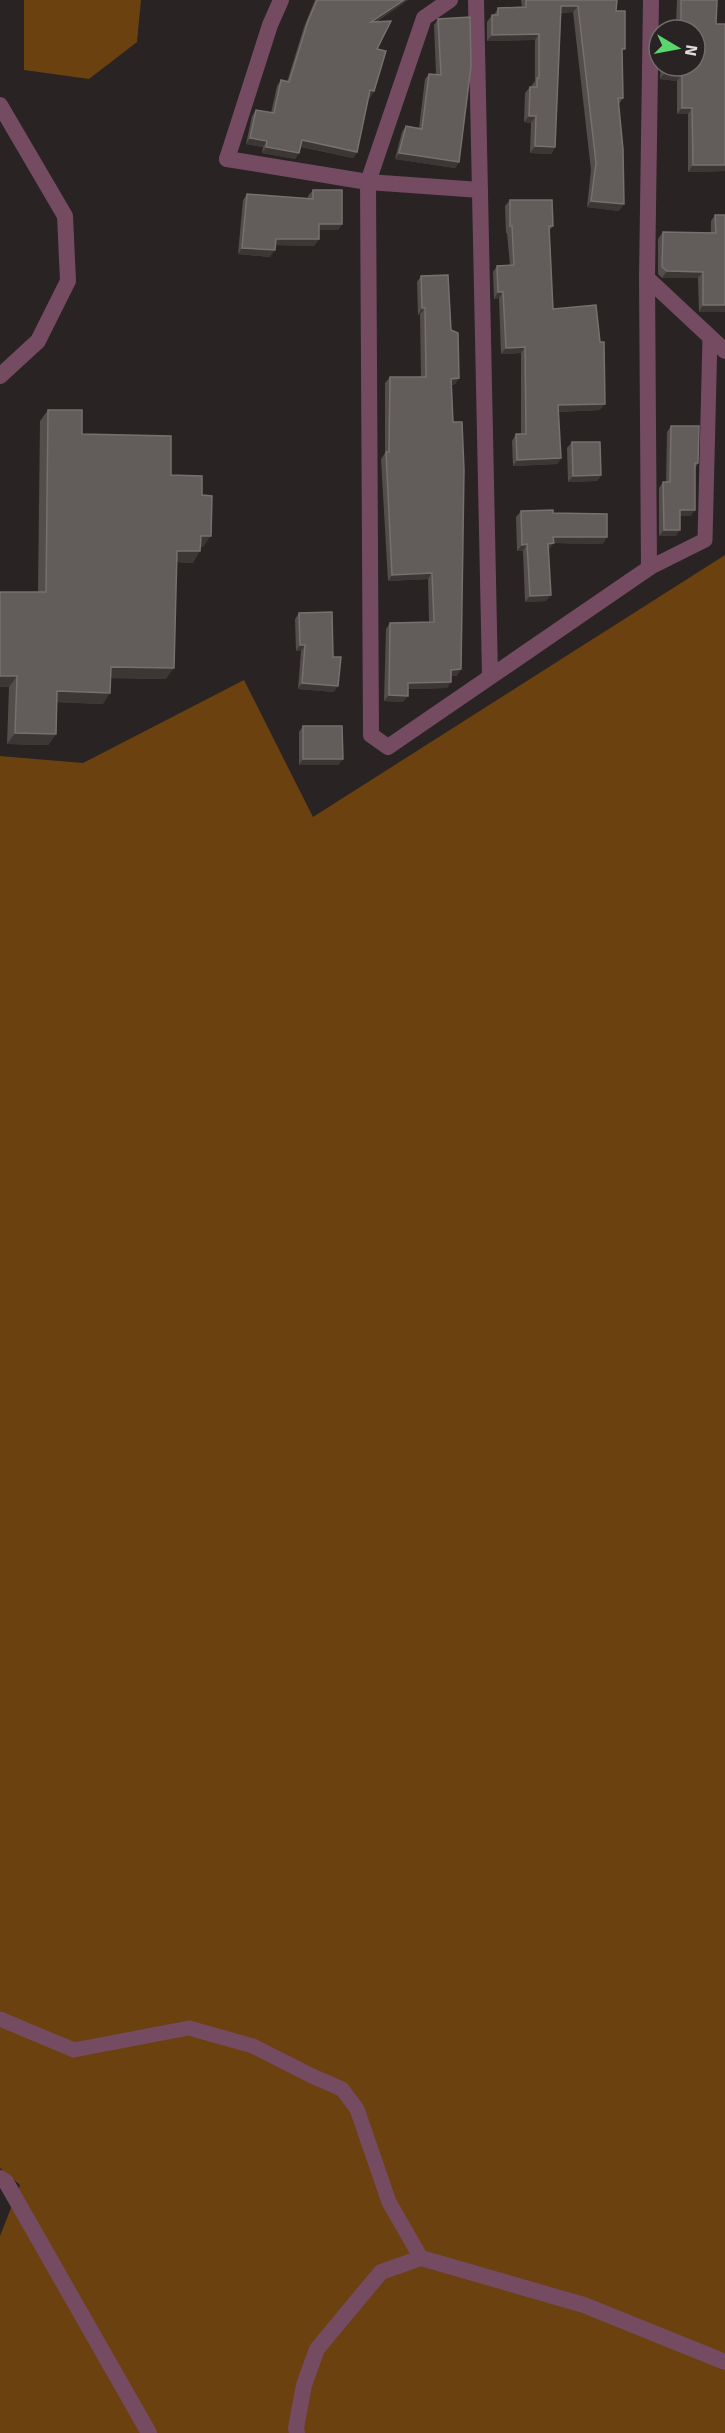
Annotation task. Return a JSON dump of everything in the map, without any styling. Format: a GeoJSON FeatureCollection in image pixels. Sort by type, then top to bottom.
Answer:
{"type":"FeatureCollection","features":[{"type":"Feature","properties":{"kind":"street"},"geometry":{"type":"LineString","coordinates":[[281,0],[270,25],[227,159],[368,182],[480,190]]}},
{"type":"Feature","properties":{"kind":"street"},"geometry":{"type":"LineString","coordinates":[[450,0],[424,18],[368,182],[371,735],[388,747],[648,568],[647,278],[651,0]]}},
{"type":"Feature","properties":{"kind":"street"},"geometry":{"type":"LineString","coordinates":[[476,0],[490,676]]}},
{"type":"Feature","properties":{"kind":"street"},"geometry":{"type":"LineString","coordinates":[[0,105],[65,216],[68,281],[38,341],[0,376]]}},
{"type":"Feature","properties":{"kind":"street"},"geometry":{"type":"LineString","coordinates":[[647,278],[725,351]]}},
{"type":"Feature","properties":{"kind":"street"},"geometry":{"type":"LineString","coordinates":[[0,2178],[6,2182],[12,2192],[149,2433]]}},
{"type":"Feature","properties":{"kind":"street"},"geometry":{"type":"LineString","coordinates":[[297,2433],[304,2385],[317,2349],[381,2272],[421,2258],[492,2276],[584,2305],[725,2362]]}},
{"type":"Feature","properties":{"kind":"lane"},"geometry":{"type":"LineString","coordinates":[[648,568],[705,540],[710,337]]}},
{"type":"Feature","properties":{"kind":"lane"},"geometry":{"type":"LineString","coordinates":[[0,2019],[74,2050],[189,2028],[253,2046],[312,2076],[342,2088],[357,2109],[388,2202],[421,2258]]}},
{"type":"Feature","properties":{"kind":"shaded area"},"geometry":{"type":"Polygon","coordinates":[[[24,0],[141,0],[137,42],[89,79],[24,70],[24,0]]]}},
{"type":"Feature","properties":{"kind":"shaded area"},"geometry":{"type":"Polygon","coordinates":[[[725,555],[725,2433],[0,2433],[0,2236],[20,2185],[0,2168],[0,756],[83,763],[244,680],[313,817],[725,555]]]}},
{"type":"Feature","properties":{"kind":"building"},"geometry":{"type":"Polygon","coordinates":[[[317,0],[404,0],[371,22],[391,21],[377,49],[386,51],[374,91],[370,90],[357,152],[302,140],[299,153],[266,147],[267,141],[250,138],[256,110],[274,113],[281,80],[289,82],[317,0]]]}},
{"type":"Feature","properties":{"kind":"building"},"geometry":{"type":"Polygon","coordinates":[[[526,0],[617,0],[616,11],[625,11],[625,49],[622,49],[623,98],[618,98],[623,149],[624,204],[591,201],[596,163],[578,6],[561,6],[555,147],[535,146],[536,116],[529,116],[530,87],[537,87],[537,78],[539,78],[539,34],[492,35],[492,15],[498,15],[498,8],[526,7],[526,0]]]}},
{"type":"Feature","properties":{"kind":"building"},"geometry":{"type":"Polygon","coordinates":[[[681,0],[717,0],[716,24],[725,24],[725,165],[693,165],[692,108],[682,108],[682,78],[707,78],[707,18],[681,18],[681,0]]]}},
{"type":"Feature","properties":{"kind":"building"},"geometry":{"type":"Polygon","coordinates":[[[470,17],[471,66],[459,162],[399,153],[406,126],[422,129],[429,74],[441,75],[438,19],[470,17]]]}},
{"type":"Feature","properties":{"kind":"building"},"geometry":{"type":"Polygon","coordinates":[[[313,190],[342,190],[342,224],[319,224],[319,239],[276,239],[275,250],[242,248],[247,194],[313,199],[313,190]]]}},
{"type":"Feature","properties":{"kind":"building"},"geometry":{"type":"Polygon","coordinates":[[[510,200],[552,200],[553,226],[549,226],[553,309],[596,305],[600,342],[604,342],[605,404],[558,405],[561,458],[517,460],[516,434],[526,434],[525,347],[506,348],[503,292],[498,292],[497,266],[514,265],[510,200]]]}},
{"type":"Feature","properties":{"kind":"building"},"geometry":{"type":"Polygon","coordinates":[[[715,215],[725,215],[725,305],[703,305],[703,272],[667,271],[662,267],[663,232],[716,233],[715,215]]]}},
{"type":"Feature","properties":{"kind":"building"},"geometry":{"type":"Polygon","coordinates":[[[448,275],[451,330],[458,333],[459,378],[451,379],[453,422],[462,422],[464,470],[461,669],[451,670],[451,682],[408,683],[408,696],[389,695],[390,623],[434,622],[432,573],[392,575],[386,452],[389,452],[390,377],[426,377],[425,308],[422,308],[421,276],[448,275]]]}},
{"type":"Feature","properties":{"kind":"building"},"geometry":{"type":"Polygon","coordinates":[[[48,410],[82,410],[82,434],[171,436],[171,475],[202,476],[202,495],[212,496],[211,536],[201,536],[200,551],[177,551],[174,668],[111,667],[110,693],[57,691],[56,734],[15,733],[17,676],[0,676],[0,592],[46,592],[48,410]]]}},
{"type":"Feature","properties":{"kind":"building"},"geometry":{"type":"Polygon","coordinates":[[[671,426],[699,426],[698,463],[695,463],[695,510],[680,510],[680,530],[664,530],[663,482],[670,482],[671,426]]]}},
{"type":"Feature","properties":{"kind":"building"},"geometry":{"type":"Polygon","coordinates":[[[572,442],[600,442],[601,475],[573,476],[572,442]]]}},
{"type":"Feature","properties":{"kind":"building"},"geometry":{"type":"Polygon","coordinates":[[[553,510],[553,513],[607,514],[607,537],[553,537],[554,543],[548,544],[551,595],[530,596],[527,544],[522,545],[521,511],[553,510]]]}},
{"type":"Feature","properties":{"kind":"building"},"geometry":{"type":"Polygon","coordinates":[[[332,612],[333,657],[341,657],[338,686],[302,683],[305,645],[300,645],[299,613],[332,612]]]}},
{"type":"Feature","properties":{"kind":"building"},"geometry":{"type":"Polygon","coordinates":[[[303,726],[342,726],[343,759],[303,759],[303,726]]]}}]}
